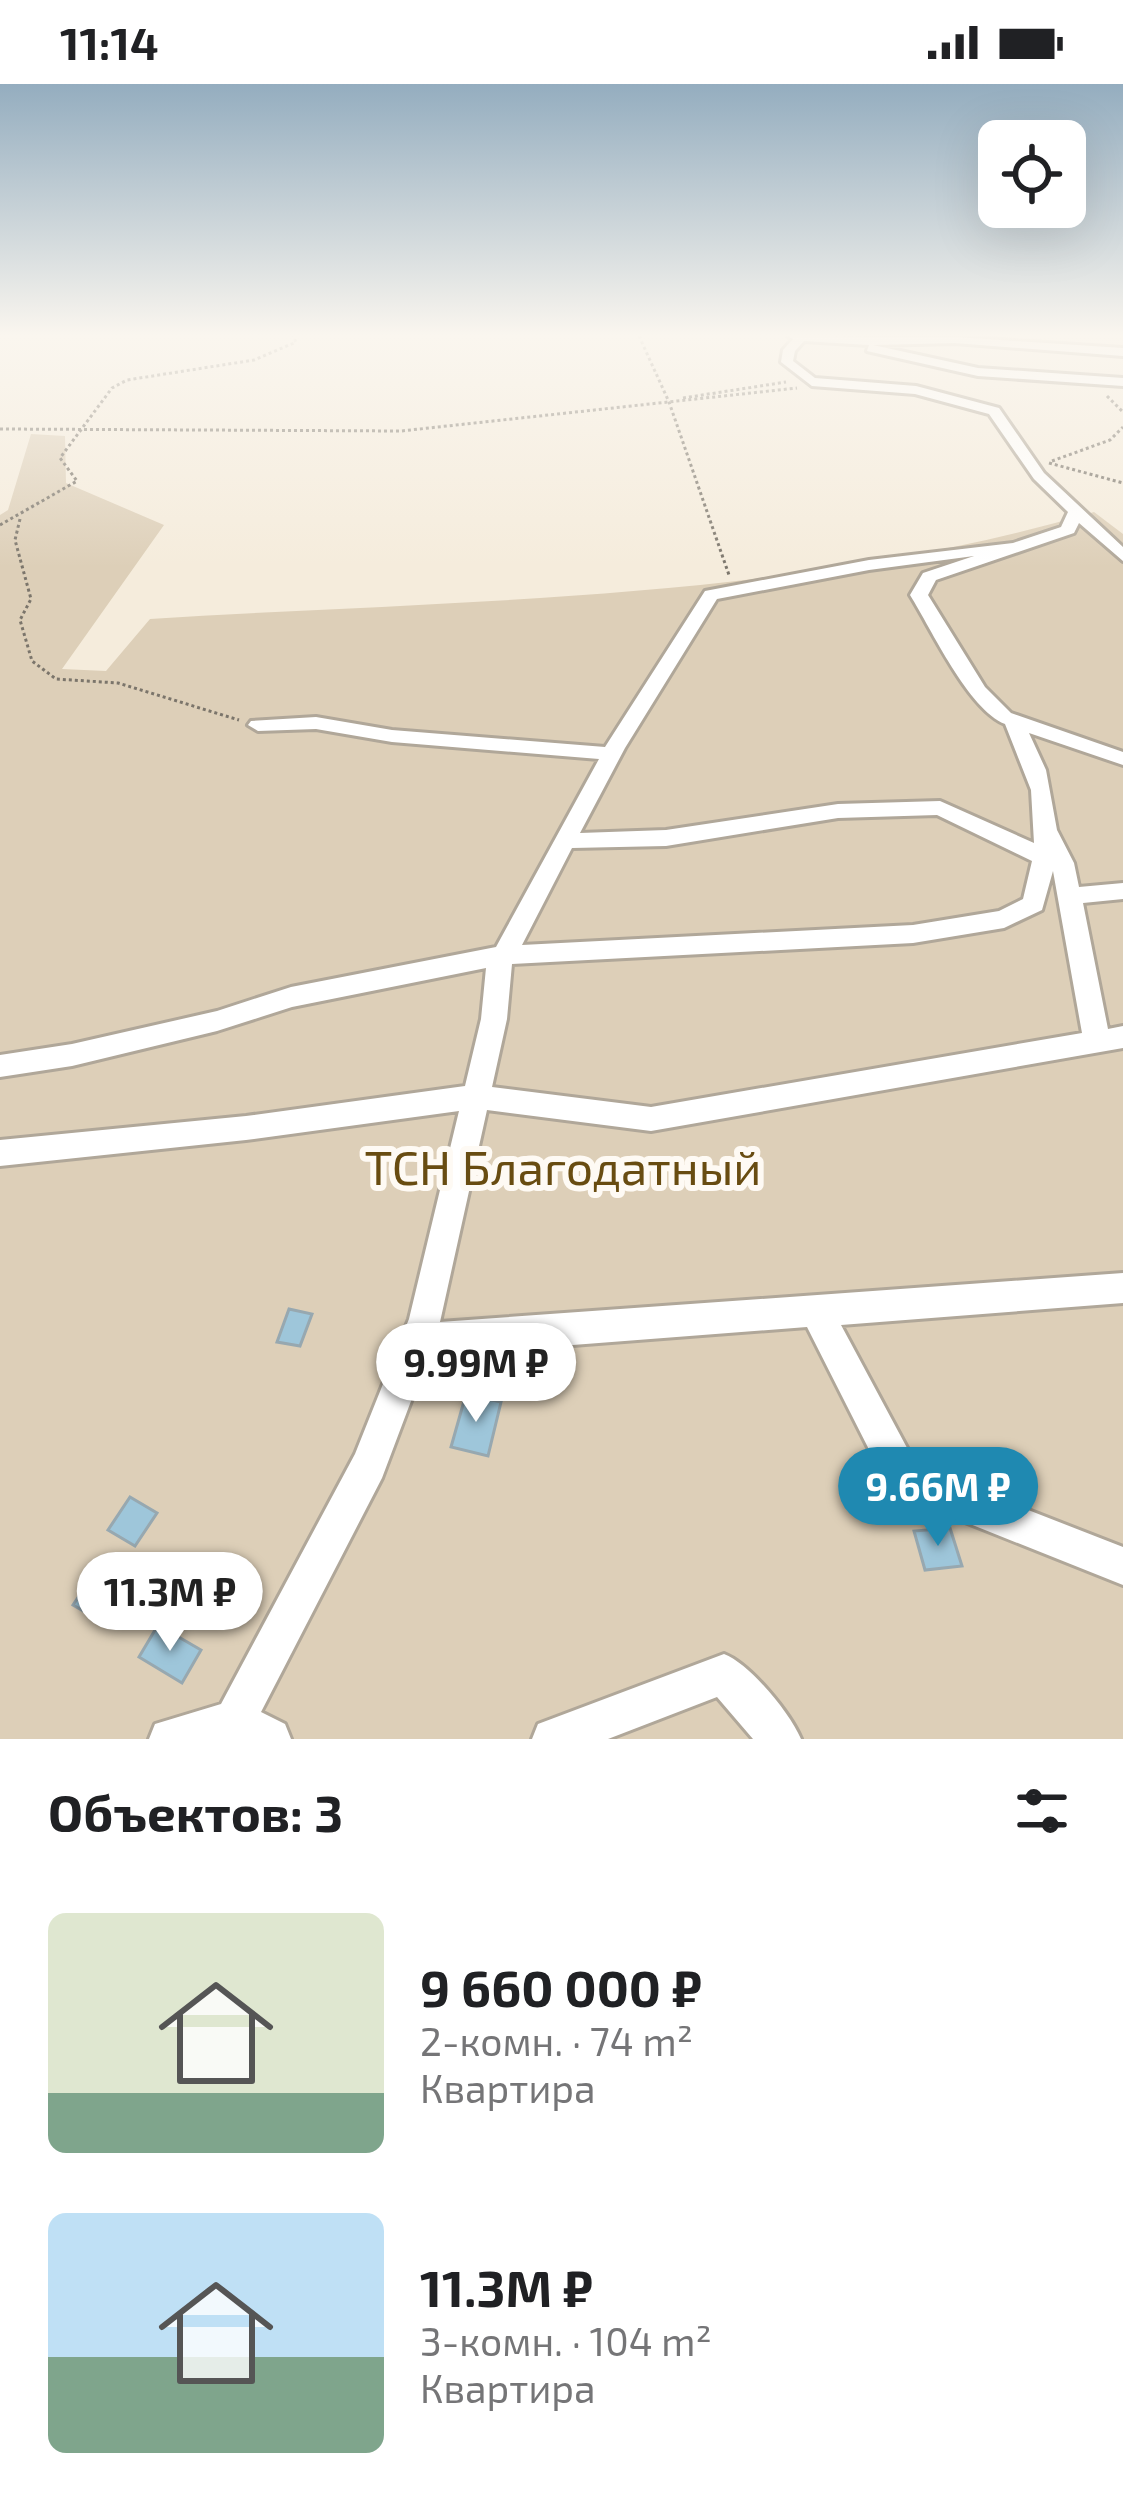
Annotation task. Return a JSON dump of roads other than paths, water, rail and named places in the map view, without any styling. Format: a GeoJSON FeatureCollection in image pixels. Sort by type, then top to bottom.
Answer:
{"type":"FeatureCollection","features":[{"type":"Feature","properties":{"kind":"street"},"geometry":{"type":"LineString","coordinates":[[992,413],[1007,427],[1039,476],[1123,556]]}},
{"type":"Feature","properties":{"kind":"street"},"geometry":{"type":"LineString","coordinates":[[0,1066],[217,1022],[291,997],[504,955],[843,940],[1004,919],[1034,904],[1047,845],[1038,769],[1014,722],[978,690],[919,596],[929,577],[1068,530],[1078,509]]}},
{"type":"Feature","properties":{"kind":"street"},"geometry":{"type":"LineString","coordinates":[[170,1739],[252,1730],[369,1465],[417,1340],[453,1205],[504,955],[612,754],[711,595],[1008,547]]}},
{"type":"Feature","properties":{"kind":"street"},"geometry":{"type":"LineString","coordinates":[[1014,722],[1123,759]]}},
{"type":"Feature","properties":{"kind":"street"},"geometry":{"type":"LineString","coordinates":[[258,725],[316,724],[392,736],[612,754]]}},
{"type":"Feature","properties":{"kind":"street"},"geometry":{"type":"LineString","coordinates":[[0,1153],[246,1128],[474,1097],[651,1119],[1110,1040],[1068,896],[1063,863],[1047,845],[940,808],[838,811],[667,838],[567,841]]}},
{"type":"Feature","properties":{"kind":"street"},"geometry":{"type":"LineString","coordinates":[[1068,896],[1123,891]]}},
{"type":"Feature","properties":{"kind":"street"},"geometry":{"type":"LineString","coordinates":[[417,1340],[1123,1288]]}},
{"type":"Feature","properties":{"kind":"street"},"geometry":{"type":"LineString","coordinates":[[814,1310],[900,1472],[973,1507],[1123,1565]]}},
{"type":"Feature","properties":{"kind":"street"},"geometry":{"type":"LineString","coordinates":[[553,1739],[724,1674],[780,1739]]}},
{"type":"Feature","properties":{"kind":"park label","name":"ТСН Благодатный"},"geometry":{"type":"Point","coordinates":[563,1168]}}]}
